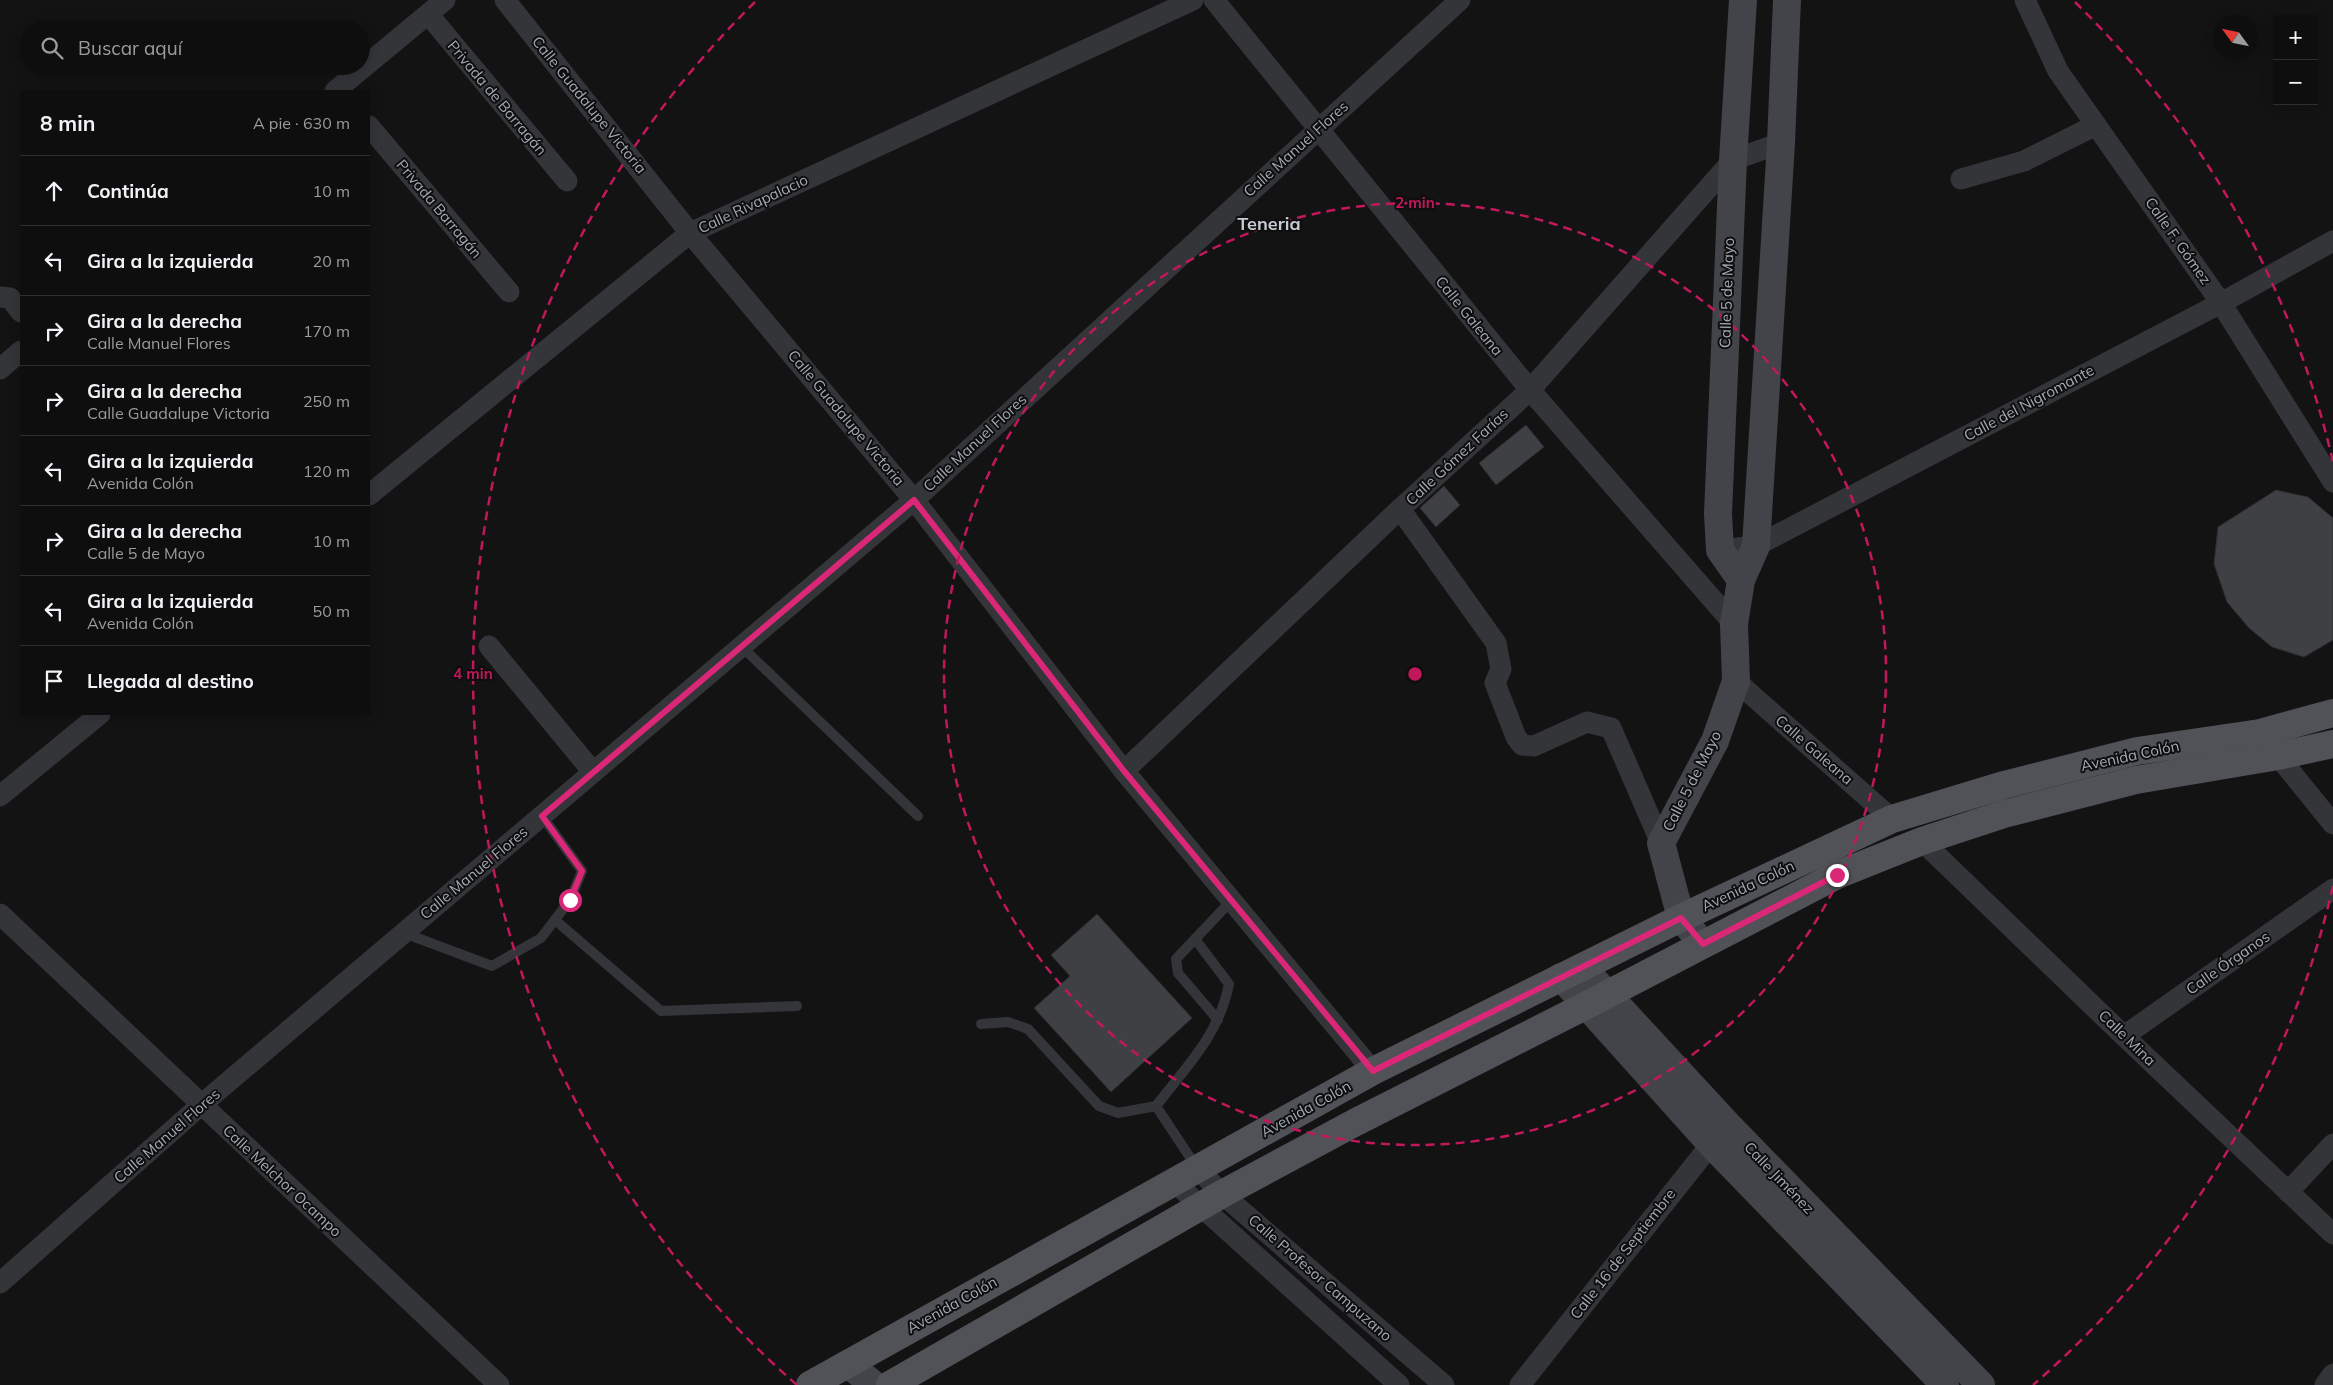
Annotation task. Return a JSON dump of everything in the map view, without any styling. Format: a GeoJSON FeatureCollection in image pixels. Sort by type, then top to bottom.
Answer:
{"type":"FeatureCollection","features":[{"type":"Feature","properties":{"kind":"main road","name":"Avenida Colón"},"geometry":{"type":"LineString","coordinates":[[810,1385],[1373,1071],[1681,918],[1892,818],[2004,785],[2137,751],[2260,733],[2333,713]]}},
{"type":"Feature","properties":{"kind":"main road","name":"Avenida Colón"},"geometry":{"type":"LineString","coordinates":[[890,1385],[1212,1201],[1356,1122],[1837,875],[1922,841],[2004,814],[2136,780],[2278,756],[2333,744]]}},
{"type":"Feature","properties":{"kind":"street"},"geometry":{"type":"LineString","coordinates":[[370,62],[445,0]]}},
{"type":"Feature","properties":{"kind":"street","name":"Calle Guadalupe Victoria"},"geometry":{"type":"LineString","coordinates":[[505,0],[690,233],[914,500],[1124,771],[1373,1071]]}},
{"type":"Feature","properties":{"kind":"street","name":"Calle Rivapalacio"},"geometry":{"type":"LineString","coordinates":[[370,494],[690,233],[1192,0]]}},
{"type":"Feature","properties":{"kind":"street","name":"Calle Galeana"},"geometry":{"type":"LineString","coordinates":[[1214,0],[1530,390],[1734,624]]}},
{"type":"Feature","properties":{"kind":"street","name":"Calle Manuel Flores"},"geometry":{"type":"LineString","coordinates":[[2,1278],[201,1105],[914,500],[1460,0]]}},
{"type":"Feature","properties":{"kind":"street","name":"Calle 5 de Mayo"},"geometry":{"type":"LineString","coordinates":[[1720,550],[1718,514],[1733,160],[1743,0]]}},
{"type":"Feature","properties":{"kind":"street","name":"Calle 5 de Mayo"},"geometry":{"type":"LineString","coordinates":[[1703,944],[1681,918],[1661,843],[1715,741],[1736,681],[1734,624],[1741,580],[1756,546],[1781,143],[1787,0]]}},
{"type":"Feature","properties":{"kind":"street","name":"Calle F. Gómez"},"geometry":{"type":"LineString","coordinates":[[2025,0],[2058,71],[2221,303],[2333,482]]}},
{"type":"Feature","properties":{"kind":"street","name":"Privada de Barragán"},"geometry":{"type":"LineString","coordinates":[[428,14],[567,181]]}},
{"type":"Feature","properties":{"kind":"street"},"geometry":{"type":"LineString","coordinates":[[337,90],[355,75]]}},
{"type":"Feature","properties":{"kind":"street"},"geometry":{"type":"LineString","coordinates":[[1961,179],[2024,161],[2096,126]]}},
{"type":"Feature","properties":{"kind":"street","name":"Privada Barragán"},"geometry":{"type":"LineString","coordinates":[[370,127],[509,292]]}},
{"type":"Feature","properties":{"kind":"street","name":"Calle Gómez Farías"},"geometry":{"type":"LineString","coordinates":[[1124,771],[1400,509],[1530,390],[1733,160],[1781,143]]}},
{"type":"Feature","properties":{"kind":"street","name":"Calle del Nigromante"},"geometry":{"type":"LineString","coordinates":[[1720,550],[1756,546],[2221,303],[2333,241]]}},
{"type":"Feature","properties":{"kind":"street"},"geometry":{"type":"LineString","coordinates":[[0,369],[20,352]]}},
{"type":"Feature","properties":{"kind":"street"},"geometry":{"type":"LineString","coordinates":[[1400,509],[1496,643],[1501,669],[1495,683],[1516,737],[1522,745],[1534,746],[1587,722],[1611,728],[1661,843]]}},
{"type":"Feature","properties":{"kind":"street"},"geometry":{"type":"LineString","coordinates":[[1720,550],[1741,580]]}},
{"type":"Feature","properties":{"kind":"street"},"geometry":{"type":"LineString","coordinates":[[489,646],[593,772]]}},
{"type":"Feature","properties":{"kind":"street","name":"Calle Galeana"},"geometry":{"type":"LineString","coordinates":[[1736,681],[1892,818]]}},
{"type":"Feature","properties":{"kind":"street"},"geometry":{"type":"LineString","coordinates":[[0,796],[99,715]]}},
{"type":"Feature","properties":{"kind":"street"},"geometry":{"type":"LineString","coordinates":[[2278,756],[2333,824]]}},
{"type":"Feature","properties":{"kind":"street","name":"Calle Mina"},"geometry":{"type":"LineString","coordinates":[[1922,841],[2333,1234]]}},
{"type":"Feature","properties":{"kind":"street","name":"Calle Órganos"},"geometry":{"type":"LineString","coordinates":[[2124,1036],[2333,890]]}},
{"type":"Feature","properties":{"kind":"street","name":"Calle Melchor Ocampo"},"geometry":{"type":"LineString","coordinates":[[0,914],[499,1385]]}},
{"type":"Feature","properties":{"kind":"street","name":"Calle Jiménez"},"geometry":{"type":"LineString","coordinates":[[1571,972],[1719,1134],[1795,1212],[1944,1372],[1981,1385]]}},
{"type":"Feature","properties":{"kind":"street","name":"Calle 16 de Septiembre"},"geometry":{"type":"LineString","coordinates":[[1520,1385],[1719,1134]]}},
{"type":"Feature","properties":{"kind":"street"},"geometry":{"type":"LineString","coordinates":[[2288,1192],[2333,1144]]}},
{"type":"Feature","properties":{"kind":"street","name":"Calle Profesor Campuzano"},"geometry":{"type":"LineString","coordinates":[[1198,1170],[1212,1201],[1399,1385]]}},
{"type":"Feature","properties":{"kind":"street","name":"Calle Profesor Campuzano"},"geometry":{"type":"LineString","coordinates":[[1173,1181],[1212,1201],[1444,1385]]}},
{"type":"Feature","properties":{"kind":"street"},"geometry":{"type":"LineString","coordinates":[[848,1364],[874,1385]]}},
{"type":"Feature","properties":{"kind":"street"},"geometry":{"type":"LineString","coordinates":[[2325,1385],[2333,1374]]}},
{"type":"Feature","properties":{"kind":"lane"},"geometry":{"type":"LineString","coordinates":[[741,646],[918,816]]}},
{"type":"Feature","properties":{"kind":"lane"},"geometry":{"type":"LineString","coordinates":[[404,933],[492,966],[541,938],[570,900],[582,871],[542,816]]}},
{"type":"Feature","properties":{"kind":"lane"},"geometry":{"type":"LineString","coordinates":[[1218,1020],[1178,973],[1176,959],[1231,901]]}},
{"type":"Feature","properties":{"kind":"lane"},"geometry":{"type":"LineString","coordinates":[[555,920],[661,1011],[797,1006]]}},
{"type":"Feature","properties":{"kind":"lane"},"geometry":{"type":"LineString","coordinates":[[980,1024],[1008,1022],[1028,1029],[1099,1106],[1118,1113],[1156,1106],[1211,1036],[1225,1006],[1229,984],[1195,939]]}},
{"type":"Feature","properties":{"kind":"lane"},"geometry":{"type":"LineString","coordinates":[[1156,1106],[1198,1170]]}},
{"type":"Feature","properties":{"kind":"building"},"geometry":{"type":"Polygon","coordinates":[[[1526,425],[1544,447],[1496,485],[1479,463],[1526,425]]]}},
{"type":"Feature","properties":{"kind":"building"},"geometry":{"type":"Polygon","coordinates":[[[1444,486],[1460,505],[1436,527],[1420,508],[1444,486]]]}},
{"type":"Feature","properties":{"kind":"building"},"geometry":{"type":"Polygon","coordinates":[[[2276,490],[2308,497],[2333,518],[2333,640],[2304,657],[2272,647],[2249,628],[2227,602],[2214,564],[2218,527],[2276,490]]]}},
{"type":"Feature","properties":{"kind":"building"},"geometry":{"type":"Polygon","coordinates":[[[1097,914],[1192,1018],[1111,1092],[1034,1008],[1070,976],[1051,955],[1097,914]]]}},
{"type":"Feature","properties":{"kind":"district","name":"Teneria"},"geometry":{"type":"Point","coordinates":[1269,224]}},
{"type":"Feature","properties":{"kind":"route"},"geometry":{"type":"LineString","coordinates":[[570,900],[582,871],[542,816],[914,500],[1124,771],[1373,1071],[1681,918],[1703,944],[1837,875]]}}]}
